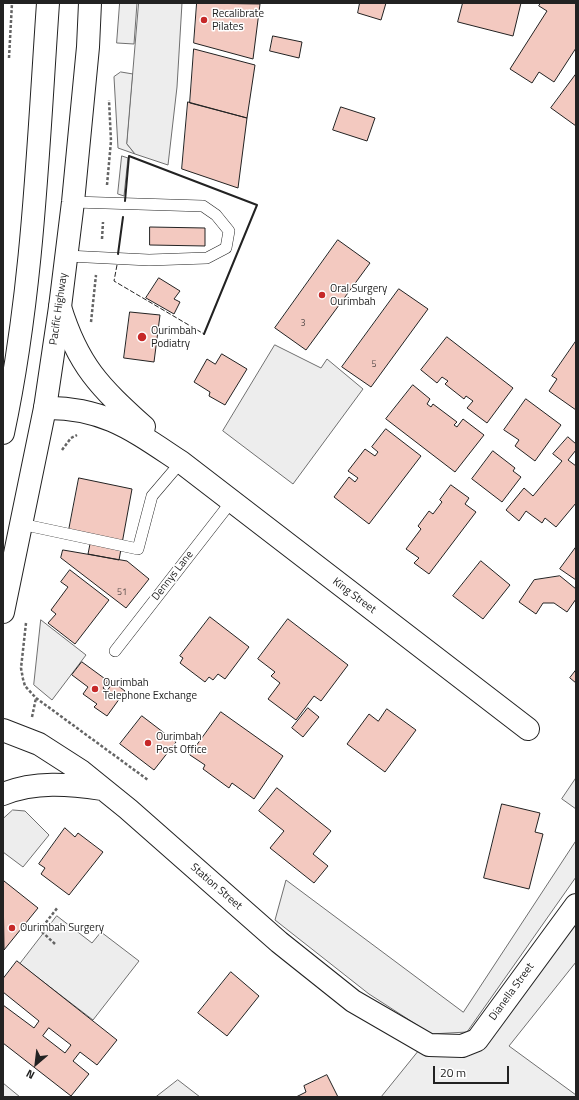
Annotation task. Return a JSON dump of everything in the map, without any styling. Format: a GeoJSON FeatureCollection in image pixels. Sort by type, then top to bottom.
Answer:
{"type":"FeatureCollection","features":[{"type":"Feature","properties":{"kind":"street"},"geometry":{"type":"LineString","coordinates":[[3,433],[15,363],[27,273],[48,3]]}},
{"type":"Feature","properties":{"kind":"street","name":"Pacific Highway"},"geometry":{"type":"LineString","coordinates":[[3,612],[45,408],[60,307],[73,202],[88,47],[90,3]]}},
{"type":"Feature","properties":{"kind":"street","name":"King Street"},"geometry":{"type":"LineString","coordinates":[[60,307],[73,344],[92,376],[119,404],[181,462],[231,502],[528,729]]}},
{"type":"Feature","properties":{"kind":"street","name":"King Street"},"geometry":{"type":"LineString","coordinates":[[45,408],[80,410],[114,420],[137,433],[181,462]]}},
{"type":"Feature","properties":{"kind":"street","name":"Station Street"},"geometry":{"type":"LineString","coordinates":[[3,730],[27,738],[59,756],[128,809],[278,942],[347,996],[430,1045]]}},
{"type":"Feature","properties":{"kind":"street"},"geometry":{"type":"LineString","coordinates":[[3,794],[28,786],[49,784],[73,785],[104,790]]}},
{"type":"Feature","properties":{"kind":"street","name":"Dianella Street"},"geometry":{"type":"LineString","coordinates":[[430,1045],[462,1046],[477,1040],[576,904]]}},
{"type":"Feature","properties":{"kind":"lane"},"geometry":{"type":"LineString","coordinates":[[67,256],[148,260],[207,258],[226,248],[229,232],[216,215],[202,206],[73,202]]}},
{"type":"Feature","properties":{"kind":"lane"},"geometry":{"type":"LineString","coordinates":[[21,524],[138,549],[152,496],[181,462]]}},
{"type":"Feature","properties":{"kind":"lane","name":"Dennys Lane"},"geometry":{"type":"LineString","coordinates":[[115,651],[231,502]]}},
{"type":"Feature","properties":{"kind":"path"},"geometry":{"type":"LineString","coordinates":[[9,58],[12,3]]}},
{"type":"Feature","properties":{"kind":"path"},"geometry":{"type":"LineString","coordinates":[[61,452],[70,438],[78,434]]}},
{"type":"Feature","properties":{"kind":"path"},"geometry":{"type":"LineString","coordinates":[[27,619],[21,668],[25,686],[36,698],[148,780]]}},
{"type":"Feature","properties":{"kind":"path"},"geometry":{"type":"LineString","coordinates":[[55,944],[40,930],[58,907]]}},
{"type":"Feature","properties":{"kind":"shaded area"},"geometry":{"type":"Polygon","coordinates":[[[120,3],[137,3],[134,44],[117,43],[120,3]]]}},
{"type":"Feature","properties":{"kind":"shaded area"},"geometry":{"type":"Polygon","coordinates":[[[139,3],[182,3],[177,87],[168,165],[135,154],[127,144],[139,3]]]}},
{"type":"Feature","properties":{"kind":"shaded area"},"geometry":{"type":"Polygon","coordinates":[[[121,72],[133,74],[127,144],[135,154],[118,148],[114,77],[121,72]]]}},
{"type":"Feature","properties":{"kind":"shaded area"},"geometry":{"type":"Polygon","coordinates":[[[122,156],[128,158],[124,196],[118,194],[122,156]]]}},
{"type":"Feature","properties":{"kind":"shaded area"},"geometry":{"type":"Polygon","coordinates":[[[275,345],[321,368],[327,359],[363,389],[293,484],[223,431],[275,345]]]}},
{"type":"Feature","properties":{"kind":"shaded area"},"geometry":{"type":"Polygon","coordinates":[[[41,620],[86,655],[52,700],[34,685],[41,620]]]}},
{"type":"Feature","properties":{"kind":"shaded area"},"geometry":{"type":"Polygon","coordinates":[[[576,778],[576,809],[562,799],[576,778]]]}},
{"type":"Feature","properties":{"kind":"shaded area"},"geometry":{"type":"Polygon","coordinates":[[[13,810],[25,811],[49,835],[23,867],[3,852],[3,819],[13,810]]]}},
{"type":"Feature","properties":{"kind":"shaded area"},"geometry":{"type":"Polygon","coordinates":[[[576,841],[576,877],[467,1032],[431,1034],[369,994],[275,920],[286,880],[463,1012],[576,841]]]}},
{"type":"Feature","properties":{"kind":"shaded area"},"geometry":{"type":"Polygon","coordinates":[[[57,916],[92,943],[101,932],[139,961],[93,1020],[20,964],[57,916]]]}},
{"type":"Feature","properties":{"kind":"shaded area"},"geometry":{"type":"Polygon","coordinates":[[[576,920],[576,962],[509,1046],[576,1095],[576,1097],[381,1097],[419,1050],[463,1056],[576,920]]]}},
{"type":"Feature","properties":{"kind":"shaded area"},"geometry":{"type":"Polygon","coordinates":[[[178,1080],[200,1097],[156,1097],[178,1080]]]}},
{"type":"Feature","properties":{"kind":"shaded area"},"geometry":{"type":"Polygon","coordinates":[[[3,1083],[20,1097],[3,1097],[3,1083]]]}},
{"type":"Feature","properties":{"kind":"building"},"geometry":{"type":"Polygon","coordinates":[[[197,3],[260,4],[253,59],[194,43],[197,3]]]}},
{"type":"Feature","properties":{"kind":"building"},"geometry":{"type":"Polygon","coordinates":[[[360,3],[386,3],[381,20],[358,13],[360,3]]]}},
{"type":"Feature","properties":{"kind":"building"},"geometry":{"type":"Polygon","coordinates":[[[463,3],[521,3],[513,36],[458,22],[463,3]]]}},
{"type":"Feature","properties":{"kind":"building"},"geometry":{"type":"Polygon","coordinates":[[[541,3],[576,3],[576,48],[554,82],[539,72],[532,83],[510,69],[547,11],[539,6],[541,3]]]}},
{"type":"Feature","properties":{"kind":"building"},"geometry":{"type":"Polygon","coordinates":[[[273,36],[302,42],[299,58],[270,51],[273,36]]]}},
{"type":"Feature","properties":{"kind":"building"},"geometry":{"type":"Polygon","coordinates":[[[194,49],[255,65],[247,118],[190,103],[194,49]]]}},
{"type":"Feature","properties":{"kind":"building"},"geometry":{"type":"Polygon","coordinates":[[[576,74],[576,126],[551,108],[576,74]]]}},
{"type":"Feature","properties":{"kind":"building"},"geometry":{"type":"Polygon","coordinates":[[[188,102],[247,118],[238,188],[182,169],[188,102]]]}},
{"type":"Feature","properties":{"kind":"building"},"geometry":{"type":"Polygon","coordinates":[[[341,107],[375,118],[367,141],[333,130],[341,107]]]}},
{"type":"Feature","properties":{"kind":"building"},"geometry":{"type":"Polygon","coordinates":[[[150,227],[205,228],[205,246],[150,245],[150,227]]]}},
{"type":"Feature","properties":{"kind":"building","name":"Oral Surgery Ourimbah"},"geometry":{"type":"Polygon","coordinates":[[[338,240],[370,263],[306,350],[275,328],[338,240]]]}},
{"type":"Feature","properties":{"kind":"building"},"geometry":{"type":"Polygon","coordinates":[[[159,278],[180,291],[174,299],[180,302],[174,314],[146,298],[159,278]]]}},
{"type":"Feature","properties":{"kind":"building"},"geometry":{"type":"Polygon","coordinates":[[[399,289],[428,309],[371,387],[342,367],[399,289]]]}},
{"type":"Feature","properties":{"kind":"building","name":"Ourimbah Podiatry"},"geometry":{"type":"Polygon","coordinates":[[[130,312],[160,315],[154,362],[124,358],[130,312]]]}},
{"type":"Feature","properties":{"kind":"building"},"geometry":{"type":"Polygon","coordinates":[[[447,337],[513,388],[487,423],[467,408],[473,401],[466,396],[464,399],[445,384],[448,381],[442,377],[437,383],[421,370],[447,337]]]}},
{"type":"Feature","properties":{"kind":"building"},"geometry":{"type":"Polygon","coordinates":[[[576,341],[576,410],[549,391],[557,379],[552,376],[576,341]]]}},
{"type":"Feature","properties":{"kind":"building"},"geometry":{"type":"Polygon","coordinates":[[[222,354],[247,369],[225,405],[209,396],[210,392],[194,382],[207,359],[215,364],[222,354]]]}},
{"type":"Feature","properties":{"kind":"building"},"geometry":{"type":"Polygon","coordinates":[[[413,385],[430,399],[427,404],[431,407],[433,404],[457,422],[454,425],[457,427],[463,419],[484,435],[455,472],[386,419],[413,385]]]}},
{"type":"Feature","properties":{"kind":"building"},"geometry":{"type":"Polygon","coordinates":[[[526,399],[561,425],[535,461],[515,446],[519,440],[504,430],[526,399]]]}},
{"type":"Feature","properties":{"kind":"building"},"geometry":{"type":"Polygon","coordinates":[[[386,429],[421,456],[369,524],[334,497],[349,477],[355,482],[358,478],[348,471],[365,449],[375,456],[378,452],[372,447],[386,429]]]}},
{"type":"Feature","properties":{"kind":"building"},"geometry":{"type":"Polygon","coordinates":[[[568,437],[576,444],[576,450],[568,460],[576,466],[576,503],[556,527],[545,518],[542,523],[526,511],[519,521],[506,510],[524,488],[533,496],[562,461],[553,454],[568,437]]]}},
{"type":"Feature","properties":{"kind":"building"},"geometry":{"type":"Polygon","coordinates":[[[493,451],[515,468],[513,471],[521,477],[502,502],[472,479],[493,451]]]}},
{"type":"Feature","properties":{"kind":"building"},"geometry":{"type":"Polygon","coordinates":[[[79,478],[132,489],[119,560],[88,554],[92,534],[69,530],[79,478]]]}},
{"type":"Feature","properties":{"kind":"building"},"geometry":{"type":"Polygon","coordinates":[[[451,485],[469,498],[465,504],[476,512],[429,574],[414,563],[419,558],[406,549],[421,529],[418,526],[429,511],[433,514],[442,502],[440,500],[451,485]]]}},
{"type":"Feature","properties":{"kind":"building"},"geometry":{"type":"Polygon","coordinates":[[[576,547],[576,580],[560,569],[576,547]]]}},
{"type":"Feature","properties":{"kind":"building"},"geometry":{"type":"Polygon","coordinates":[[[63,550],[127,561],[149,579],[126,608],[61,558],[63,550]]]}},
{"type":"Feature","properties":{"kind":"building"},"geometry":{"type":"Polygon","coordinates":[[[481,561],[510,585],[483,619],[453,596],[481,561]]]}},
{"type":"Feature","properties":{"kind":"building"},"geometry":{"type":"Polygon","coordinates":[[[70,570],[109,600],[75,644],[48,623],[56,614],[51,610],[68,587],[61,582],[70,570]]]}},
{"type":"Feature","properties":{"kind":"building"},"geometry":{"type":"Polygon","coordinates":[[[560,576],[576,589],[576,599],[567,612],[554,603],[543,603],[536,614],[519,602],[534,580],[560,576]]]}},
{"type":"Feature","properties":{"kind":"building"},"geometry":{"type":"Polygon","coordinates":[[[210,617],[249,647],[225,679],[218,674],[213,680],[209,677],[205,682],[180,663],[183,658],[180,656],[210,617]]]}},
{"type":"Feature","properties":{"kind":"building"},"geometry":{"type":"Polygon","coordinates":[[[288,619],[348,665],[321,701],[314,696],[296,720],[268,699],[280,683],[271,676],[275,672],[258,659],[288,619]]]}},
{"type":"Feature","properties":{"kind":"building","name":"Ourimbah Telephone Exchange"},"geometry":{"type":"Polygon","coordinates":[[[82,662],[108,681],[103,688],[107,691],[113,682],[125,691],[107,716],[94,707],[97,704],[83,694],[88,687],[72,675],[82,662]]]}},
{"type":"Feature","properties":{"kind":"building"},"geometry":{"type":"Polygon","coordinates":[[[576,670],[576,683],[570,678],[576,670]]]}},
{"type":"Feature","properties":{"kind":"building"},"geometry":{"type":"Polygon","coordinates":[[[308,708],[319,717],[303,737],[292,728],[308,708]]]}},
{"type":"Feature","properties":{"kind":"building"},"geometry":{"type":"Polygon","coordinates":[[[387,709],[416,730],[385,772],[347,744],[369,714],[378,721],[387,709]]]}},
{"type":"Feature","properties":{"kind":"building"},"geometry":{"type":"Polygon","coordinates":[[[221,712],[283,756],[254,799],[232,783],[229,788],[203,769],[205,765],[190,755],[221,712]]]}},
{"type":"Feature","properties":{"kind":"building","name":"Ourimbah Post Office"},"geometry":{"type":"Polygon","coordinates":[[[142,716],[176,742],[154,770],[120,744],[142,716]]]}},
{"type":"Feature","properties":{"kind":"building"},"geometry":{"type":"Polygon","coordinates":[[[277,788],[331,831],[313,854],[328,866],[314,883],[270,848],[284,831],[259,811],[277,788]]]}},
{"type":"Feature","properties":{"kind":"building"},"geometry":{"type":"Polygon","coordinates":[[[502,804],[540,813],[535,832],[543,834],[529,889],[484,878],[502,804]]]}},
{"type":"Feature","properties":{"kind":"building"},"geometry":{"type":"Polygon","coordinates":[[[65,828],[75,837],[78,833],[103,852],[69,895],[41,874],[45,868],[39,864],[65,828]]]}},
{"type":"Feature","properties":{"kind":"building","name":"Ourimbah Surgery"},"geometry":{"type":"Polygon","coordinates":[[[4,881],[38,908],[4,950],[3,883],[4,881]]]}},
{"type":"Feature","properties":{"kind":"building"},"geometry":{"type":"Polygon","coordinates":[[[17,961],[117,1040],[97,1065],[80,1052],[73,1061],[89,1074],[71,1096],[3,1043],[3,1005],[34,1028],[39,1021],[3,992],[3,979],[17,961]],[[49,1028],[43,1036],[65,1053],[71,1045],[49,1028]]]}},
{"type":"Feature","properties":{"kind":"building"},"geometry":{"type":"Polygon","coordinates":[[[231,972],[259,996],[227,1036],[198,1013],[231,972]]]}},
{"type":"Feature","properties":{"kind":"building"},"geometry":{"type":"Polygon","coordinates":[[[327,1075],[338,1097],[296,1097],[306,1092],[304,1086],[327,1075]]]}},
{"type":"Feature","properties":{"kind":"fence"},"geometry":{"type":"LineString","coordinates":[[117,265],[114,281],[204,334]]}},
{"type":"Feature","properties":{"kind":"wall"},"geometry":{"type":"LineString","coordinates":[[125,201],[129,156],[257,205],[204,334]]}},
{"type":"Feature","properties":{"kind":"wall"},"geometry":{"type":"LineString","coordinates":[[118,254],[123,217]]}},
{"type":"Feature","properties":{"kind":"place","name":"Recalibrate Pilates"},"geometry":{"type":"Point","coordinates":[204,20]}},
{"type":"Feature","properties":{"kind":"place","name":"Oral Surgery Ourimbah"},"geometry":{"type":"Point","coordinates":[322,295]}},
{"type":"Feature","properties":{"kind":"place","name":"Ourimbah Podiatry"},"geometry":{"type":"Point","coordinates":[142,337]}},
{"type":"Feature","properties":{"kind":"place","name":"Ourimbah Telephone Exchange"},"geometry":{"type":"Point","coordinates":[95,689]}},
{"type":"Feature","properties":{"kind":"place","name":"Ourimbah Post Office"},"geometry":{"type":"Point","coordinates":[148,743]}},
{"type":"Feature","properties":{"kind":"place","name":"Ourimbah Surgery"},"geometry":{"type":"Point","coordinates":[12,928]}}]}
